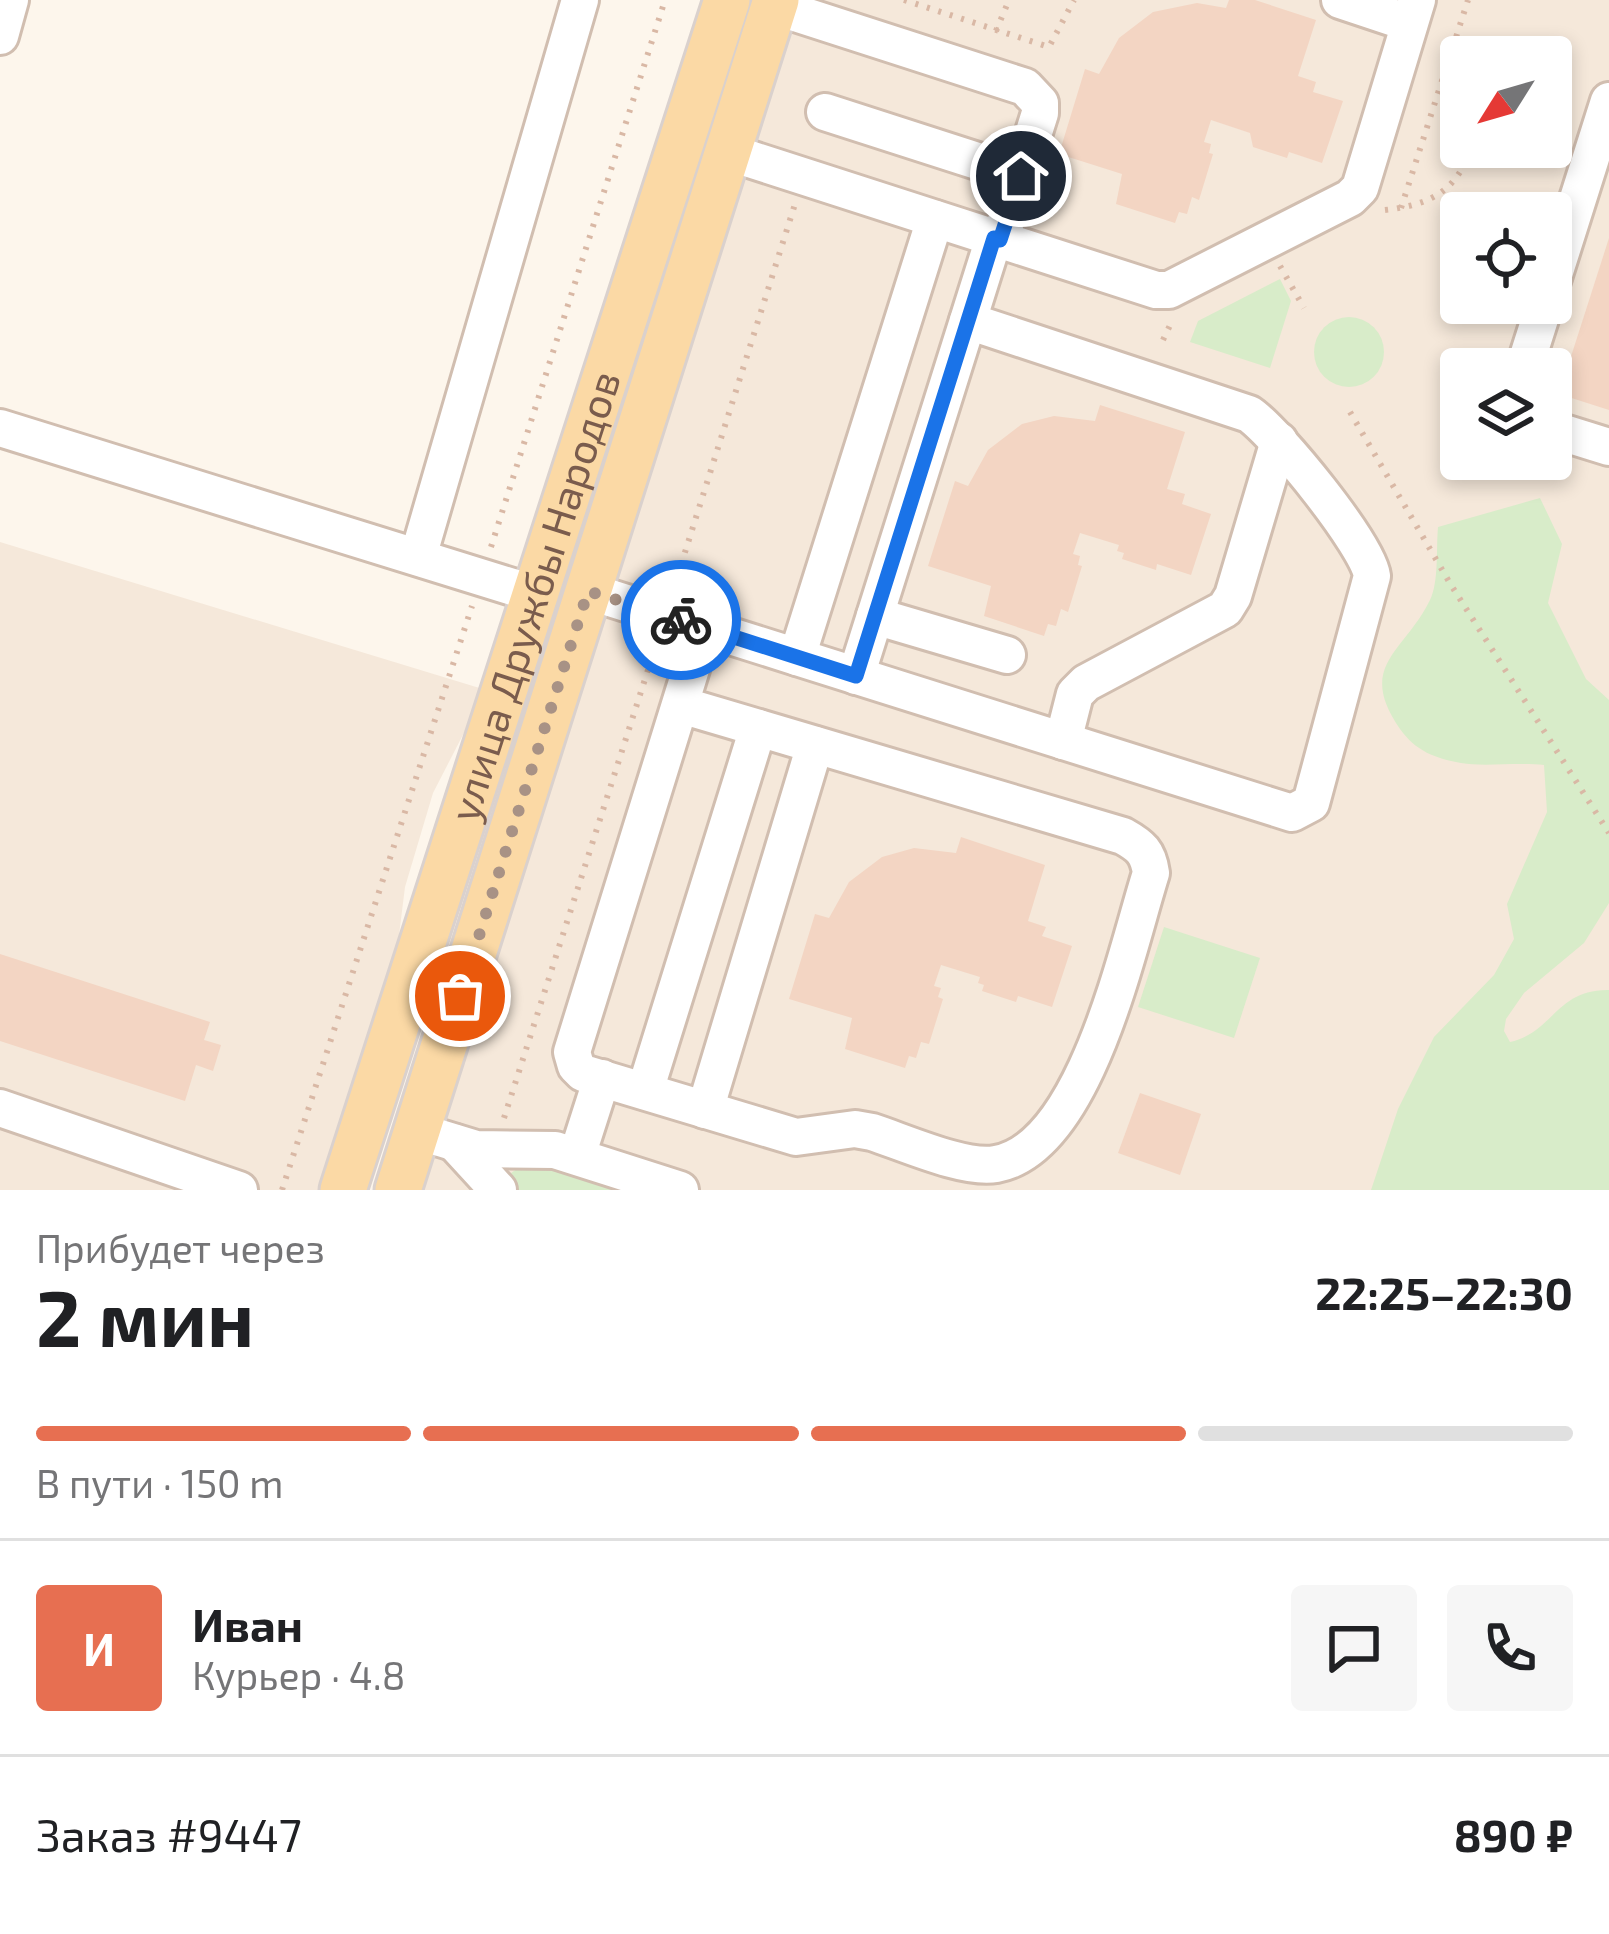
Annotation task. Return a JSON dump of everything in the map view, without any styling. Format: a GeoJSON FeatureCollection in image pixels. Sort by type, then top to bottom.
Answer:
{"type":"FeatureCollection","features":[{"type":"Feature","properties":{"kind":"main road","name":"улица Дружбы Народов"},"geometry":{"type":"LineString","coordinates":[[343,1190],[727,0]]}},
{"type":"Feature","properties":{"kind":"main road","name":"улица Дружбы Народов"},"geometry":{"type":"LineString","coordinates":[[398,1190],[436,1137],[588,591],[775,3]]}},
{"type":"Feature","properties":{"kind":"lane"},"geometry":{"type":"LineString","coordinates":[[0,36],[10,0]]}},
{"type":"Feature","properties":{"kind":"lane"},"geometry":{"type":"LineString","coordinates":[[418,557],[580,0]]}},
{"type":"Feature","properties":{"kind":"lane"},"geometry":{"type":"LineString","coordinates":[[728,152],[1156,290],[1169,290],[1350,198],[1360,188],[1413,12],[1340,0]]}},
{"type":"Feature","properties":{"kind":"lane"},"geometry":{"type":"LineString","coordinates":[[775,3],[1025,87],[1040,103],[1021,176],[968,321],[856,676]]}},
{"type":"Feature","properties":{"kind":"lane"},"geometry":{"type":"LineString","coordinates":[[1572,218],[1609,101]]}},
{"type":"Feature","properties":{"kind":"lane"},"geometry":{"type":"LineString","coordinates":[[825,112],[1021,176]]}},
{"type":"Feature","properties":{"kind":"lane"},"geometry":{"type":"LineString","coordinates":[[797,657],[935,219]]}},
{"type":"Feature","properties":{"kind":"lane"},"geometry":{"type":"LineString","coordinates":[[588,591],[1292,813],[1311,803],[1372,576],[1371,564],[1280,441],[1249,414],[968,321]]}},
{"type":"Feature","properties":{"kind":"lane"},"geometry":{"type":"LineString","coordinates":[[0,428],[535,594]]}},
{"type":"Feature","properties":{"kind":"lane"},"geometry":{"type":"LineString","coordinates":[[1572,436],[1609,447]]}},
{"type":"Feature","properties":{"kind":"lane"},"geometry":{"type":"LineString","coordinates":[[1063,741],[1075,694],[1085,683],[1225,609],[1280,441]]}},
{"type":"Feature","properties":{"kind":"lane"},"geometry":{"type":"LineString","coordinates":[[1259,511],[1307,478]]}},
{"type":"Feature","properties":{"kind":"lane"},"geometry":{"type":"LineString","coordinates":[[875,616],[1007,655]]}},
{"type":"Feature","properties":{"kind":"lane"},"geometry":{"type":"LineString","coordinates":[[681,705],[1123,836],[1142,847],[1151,873],[1082,1083],[1054,1126],[1012,1159],[995,1165],[974,1164],[855,1130],[796,1137],[583,1073],[576,1066],[572,1052],[704,627]]}},
{"type":"Feature","properties":{"kind":"lane"},"geometry":{"type":"LineString","coordinates":[[645,1091],[758,728]]}},
{"type":"Feature","properties":{"kind":"lane"},"geometry":{"type":"LineString","coordinates":[[705,1110],[815,745]]}},
{"type":"Feature","properties":{"kind":"lane"},"geometry":{"type":"LineString","coordinates":[[577,1156],[602,1078]]}},
{"type":"Feature","properties":{"kind":"lane"},"geometry":{"type":"LineString","coordinates":[[0,1108],[239,1190]]}},
{"type":"Feature","properties":{"kind":"lane"},"geometry":{"type":"LineString","coordinates":[[436,1137],[476,1149],[527,1148],[577,1156],[680,1190]]}},
{"type":"Feature","properties":{"kind":"lane"},"geometry":{"type":"LineString","coordinates":[[436,1137],[499,1190]]}},
{"type":"Feature","properties":{"kind":"path"},"geometry":{"type":"LineString","coordinates":[[904,0],[1049,47],[1073,0]]}},
{"type":"Feature","properties":{"kind":"path"},"geometry":{"type":"LineString","coordinates":[[996,31],[1009,0]]}},
{"type":"Feature","properties":{"kind":"path"},"geometry":{"type":"LineString","coordinates":[[1456,36],[1468,0]]}},
{"type":"Feature","properties":{"kind":"path"},"geometry":{"type":"LineString","coordinates":[[1401,208],[1440,83]]}},
{"type":"Feature","properties":{"kind":"path"},"geometry":{"type":"LineString","coordinates":[[1279,262],[1304,308]]}},
{"type":"Feature","properties":{"kind":"path"},"geometry":{"type":"LineString","coordinates":[[1350,412],[1451,585],[1609,833]]}},
{"type":"Feature","properties":{"kind":"shaded area"},"geometry":{"type":"Polygon","coordinates":[[[802,0],[1609,0],[1609,1190],[421,1190],[802,0]]]}},
{"type":"Feature","properties":{"kind":"shaded area"},"geometry":{"type":"Polygon","coordinates":[[[0,542],[486,690],[433,793],[405,887],[395,967],[324,1190],[0,1190],[0,542]]]}},
{"type":"Feature","properties":{"kind":"green space"},"geometry":{"type":"Polygon","coordinates":[[[1280,279],[1291,301],[1270,368],[1190,342],[1198,321],[1280,279]]]}},
{"type":"Feature","properties":{"kind":"green space"},"geometry":{"type":"Polygon","coordinates":[[[1349,317],[1374,327],[1384,352],[1374,377],[1349,387],[1324,377],[1314,352],[1324,327],[1349,317]]]}},
{"type":"Feature","properties":{"kind":"green space"},"geometry":{"type":"Polygon","coordinates":[[[1540,498],[1562,544],[1548,603],[1586,679],[1609,700],[1609,903],[1584,943],[1524,993],[1506,1019],[1504,1031],[1510,1042],[1525,1037],[1577,996],[1609,990],[1609,1190],[1371,1190],[1398,1109],[1434,1037],[1494,975],[1514,939],[1507,904],[1547,812],[1544,765],[1470,764],[1442,759],[1412,743],[1388,707],[1383,674],[1433,593],[1438,527],[1540,498]]]}},
{"type":"Feature","properties":{"kind":"green space"},"geometry":{"type":"Polygon","coordinates":[[[1164,927],[1260,958],[1234,1038],[1138,1007],[1164,927]]]}},
{"type":"Feature","properties":{"kind":"green space"},"geometry":{"type":"Polygon","coordinates":[[[528,1161],[630,1190],[519,1190],[507,1176],[528,1161]]]}},
{"type":"Feature","properties":{"kind":"building"},"geometry":{"type":"Polygon","coordinates":[[[1229,0],[1255,0],[1316,20],[1298,76],[1316,82],[1313,92],[1343,101],[1322,163],[1253,147],[1250,133],[1211,120],[1204,142],[1211,144],[1209,153],[1213,154],[1199,200],[1192,197],[1187,214],[1179,212],[1175,223],[1116,204],[1122,174],[1059,154],[1085,69],[1099,74],[1119,38],[1153,12],[1197,3],[1226,8],[1229,0]]]}},
{"type":"Feature","properties":{"kind":"building"},"geometry":{"type":"Polygon","coordinates":[[[1609,238],[1609,410],[1572,398],[1572,353],[1609,238]]]}},
{"type":"Feature","properties":{"kind":"building"},"geometry":{"type":"Polygon","coordinates":[[[1100,405],[1185,432],[1167,489],[1185,494],[1182,504],[1211,514],[1191,575],[1122,559],[1119,545],[1080,533],[1073,554],[1080,556],[1078,565],[1082,566],[1068,612],[1061,609],[1056,626],[1048,624],[1044,636],[984,616],[991,586],[928,566],[955,481],[968,486],[988,450],[1022,424],[1054,416],[1095,421],[1100,405]]]}},
{"type":"Feature","properties":{"kind":"building"},"geometry":{"type":"Polygon","coordinates":[[[961,837],[1045,865],[1028,921],[1046,927],[1042,936],[1072,946],[1052,1007],[982,991],[980,977],[941,965],[934,986],[941,988],[938,997],[943,999],[929,1044],[921,1042],[916,1058],[909,1056],[905,1068],[845,1049],[852,1018],[789,999],[815,914],[829,918],[849,882],[882,857],[914,848],[956,853],[961,837]]]}},
{"type":"Feature","properties":{"kind":"building"},"geometry":{"type":"Polygon","coordinates":[[[0,954],[210,1022],[204,1040],[221,1045],[213,1071],[196,1065],[185,1101],[0,1041],[0,954]]]}},
{"type":"Feature","properties":{"kind":"building"},"geometry":{"type":"Polygon","coordinates":[[[1140,1093],[1201,1114],[1180,1175],[1118,1153],[1140,1093]]]}},
{"type":"Feature","properties":{"kind":"way so far"},"geometry":{"type":"LineString","coordinates":[[460,996],[588,591],[681,620]]}},
{"type":"Feature","properties":{"kind":"route"},"geometry":{"type":"LineString","coordinates":[[681,620],[856,676],[994,238],[1000,240],[1021,176]]}}]}
